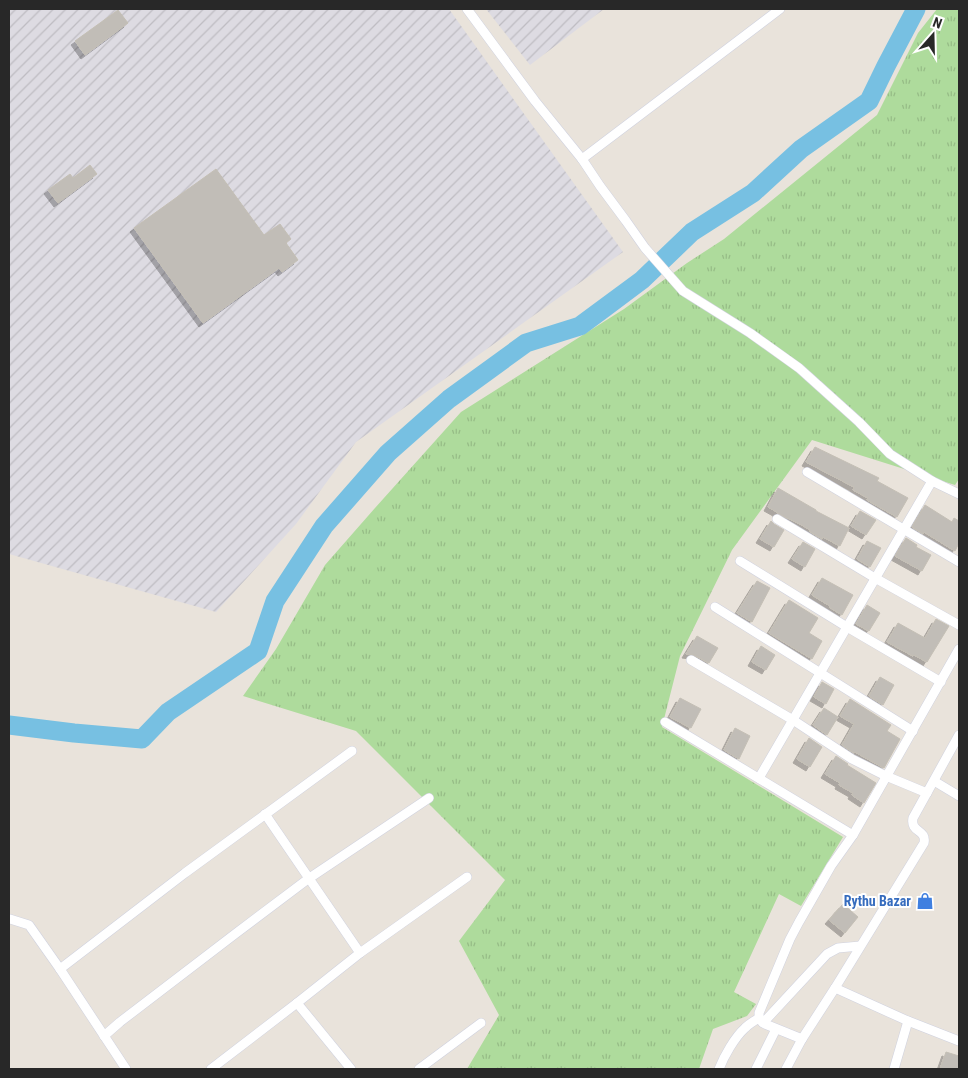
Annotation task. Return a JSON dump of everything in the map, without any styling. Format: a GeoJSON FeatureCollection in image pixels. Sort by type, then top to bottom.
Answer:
{"type":"FeatureCollection","features":[{"type":"Feature","properties":{"kind":"street"},"geometry":{"type":"LineString","coordinates":[[467,9],[535,101],[582,159],[645,248],[683,291],[750,333],[800,368],[859,422],[890,454],[932,481],[958,492]]}},
{"type":"Feature","properties":{"kind":"street"},"geometry":{"type":"LineString","coordinates":[[582,159],[780,9]]}},
{"type":"Feature","properties":{"kind":"street"},"geometry":{"type":"LineString","coordinates":[[807,472],[959,562]]}},
{"type":"Feature","properties":{"kind":"street"},"geometry":{"type":"LineString","coordinates":[[759,778],[932,481]]}},
{"type":"Feature","properties":{"kind":"street"},"geometry":{"type":"LineString","coordinates":[[777,519],[959,625]]}},
{"type":"Feature","properties":{"kind":"street"},"geometry":{"type":"LineString","coordinates":[[740,561],[942,682]]}},
{"type":"Feature","properties":{"kind":"street"},"geometry":{"type":"LineString","coordinates":[[715,607],[913,731]]}},
{"type":"Feature","properties":{"kind":"street"},"geometry":{"type":"LineString","coordinates":[[802,1039],[761,1021],[759,1013],[794,930],[831,866],[853,835],[942,682],[959,649]]}},
{"type":"Feature","properties":{"kind":"street"},"geometry":{"type":"LineString","coordinates":[[691,660],[793,720],[842,753],[886,776],[928,793]]}},
{"type":"Feature","properties":{"kind":"street"},"geometry":{"type":"LineString","coordinates":[[665,722],[853,835]]}},
{"type":"Feature","properties":{"kind":"street"},"geometry":{"type":"LineString","coordinates":[[786,1069],[802,1039],[924,843],[924,834],[914,828],[912,823],[959,735]]}},
{"type":"Feature","properties":{"kind":"street"},"geometry":{"type":"LineString","coordinates":[[60,969],[185,873],[352,751]]}},
{"type":"Feature","properties":{"kind":"street"},"geometry":{"type":"LineString","coordinates":[[934,781],[959,796]]}},
{"type":"Feature","properties":{"kind":"street"},"geometry":{"type":"LineString","coordinates":[[104,1036],[234,934],[308,879],[429,798]]}},
{"type":"Feature","properties":{"kind":"street"},"geometry":{"type":"LineString","coordinates":[[265,814],[360,953]]}},
{"type":"Feature","properties":{"kind":"street"},"geometry":{"type":"LineString","coordinates":[[211,1069],[360,953],[467,877]]}},
{"type":"Feature","properties":{"kind":"street"},"geometry":{"type":"LineString","coordinates":[[9,919],[29,925],[126,1069]]}},
{"type":"Feature","properties":{"kind":"street"},"geometry":{"type":"LineString","coordinates":[[719,1069],[724,1057],[741,1032],[746,1027],[761,1021],[827,954],[838,948],[860,946]]}},
{"type":"Feature","properties":{"kind":"street"},"geometry":{"type":"LineString","coordinates":[[835,988],[908,1021],[959,1041]]}},
{"type":"Feature","properties":{"kind":"street"},"geometry":{"type":"LineString","coordinates":[[297,1003],[351,1069]]}},
{"type":"Feature","properties":{"kind":"street"},"geometry":{"type":"LineString","coordinates":[[894,1069],[908,1021]]}},
{"type":"Feature","properties":{"kind":"street"},"geometry":{"type":"LineString","coordinates":[[419,1069],[481,1023]]}},
{"type":"Feature","properties":{"kind":"street"},"geometry":{"type":"LineString","coordinates":[[756,1069],[776,1029]]}},
{"type":"Feature","properties":{"kind":"shaded area"},"geometry":{"type":"Polygon","coordinates":[[[9,9],[449,9],[623,252],[356,442],[296,524],[216,612],[9,554],[9,9]]]}},
{"type":"Feature","properties":{"kind":"shaded area"},"geometry":{"type":"Polygon","coordinates":[[[486,9],[604,9],[530,65],[486,9]]]}},
{"type":"Feature","properties":{"kind":"green space"},"geometry":{"type":"Polygon","coordinates":[[[937,9],[959,9],[959,479],[955,485],[812,440],[732,550],[680,656],[662,727],[843,837],[801,906],[779,894],[734,992],[756,1004],[747,1016],[713,1029],[699,1069],[467,1069],[499,1015],[459,941],[505,880],[356,731],[243,696],[276,649],[325,565],[461,412],[624,309],[687,263],[724,239],[877,115],[918,33],[937,9]]]}},
{"type":"Feature","properties":{"kind":"building"},"geometry":{"type":"Polygon","coordinates":[[[118,10],[128,23],[85,55],[75,41],[118,10]]]}},
{"type":"Feature","properties":{"kind":"building"},"geometry":{"type":"Polygon","coordinates":[[[90,165],[97,174],[58,203],[48,190],[70,174],[73,178],[90,165]]]}},
{"type":"Feature","properties":{"kind":"building"},"geometry":{"type":"Polygon","coordinates":[[[216,169],[264,235],[280,224],[291,239],[286,243],[298,260],[282,272],[279,268],[203,323],[134,228],[216,169]]]}},
{"type":"Feature","properties":{"kind":"building"},"geometry":{"type":"Polygon","coordinates":[[[815,447],[879,478],[877,481],[908,498],[897,517],[867,500],[868,498],[853,490],[854,487],[806,462],[815,447]]]}},
{"type":"Feature","properties":{"kind":"building"},"geometry":{"type":"Polygon","coordinates":[[[778,488],[849,528],[840,546],[823,537],[822,539],[802,525],[768,507],[778,488]]]}},
{"type":"Feature","properties":{"kind":"building"},"geometry":{"type":"Polygon","coordinates":[[[925,505],[952,522],[954,518],[959,521],[959,543],[955,551],[912,527],[925,505]]]}},
{"type":"Feature","properties":{"kind":"building"},"geometry":{"type":"Polygon","coordinates":[[[860,511],[876,520],[866,535],[851,526],[860,511]]]}},
{"type":"Feature","properties":{"kind":"building"},"geometry":{"type":"Polygon","coordinates":[[[771,521],[784,530],[774,547],[760,539],[771,521]]]}},
{"type":"Feature","properties":{"kind":"building"},"geometry":{"type":"Polygon","coordinates":[[[906,538],[917,545],[916,547],[931,555],[922,571],[895,556],[906,538]]]}},
{"type":"Feature","properties":{"kind":"building"},"geometry":{"type":"Polygon","coordinates":[[[867,541],[881,548],[870,567],[857,559],[867,541]]]}},
{"type":"Feature","properties":{"kind":"building"},"geometry":{"type":"Polygon","coordinates":[[[803,542],[815,549],[805,567],[792,559],[803,542]]]}},
{"type":"Feature","properties":{"kind":"building"},"geometry":{"type":"Polygon","coordinates":[[[822,578],[853,595],[842,615],[812,595],[822,578]]]}},
{"type":"Feature","properties":{"kind":"building"},"geometry":{"type":"Polygon","coordinates":[[[757,581],[770,588],[752,622],[737,613],[757,581]]]}},
{"type":"Feature","properties":{"kind":"building"},"geometry":{"type":"Polygon","coordinates":[[[789,600],[818,618],[809,633],[822,641],[812,659],[769,633],[789,600]]]}},
{"type":"Feature","properties":{"kind":"building"},"geometry":{"type":"Polygon","coordinates":[[[867,605],[880,613],[869,631],[856,624],[867,605]]]}},
{"type":"Feature","properties":{"kind":"building"},"geometry":{"type":"Polygon","coordinates":[[[936,619],[949,626],[927,662],[887,642],[898,623],[925,638],[936,619]]]}},
{"type":"Feature","properties":{"kind":"building"},"geometry":{"type":"Polygon","coordinates":[[[697,636],[718,648],[709,663],[694,655],[686,654],[697,636]]]}},
{"type":"Feature","properties":{"kind":"building"},"geometry":{"type":"Polygon","coordinates":[[[761,646],[775,655],[766,670],[752,662],[761,646]]]}},
{"type":"Feature","properties":{"kind":"building"},"geometry":{"type":"Polygon","coordinates":[[[880,677],[894,685],[883,705],[869,696],[880,677]]]}},
{"type":"Feature","properties":{"kind":"building"},"geometry":{"type":"Polygon","coordinates":[[[822,682],[834,689],[826,704],[814,697],[822,682]]]}},
{"type":"Feature","properties":{"kind":"building"},"geometry":{"type":"Polygon","coordinates":[[[680,698],[701,709],[691,728],[670,717],[680,698]]]}},
{"type":"Feature","properties":{"kind":"building"},"geometry":{"type":"Polygon","coordinates":[[[850,699],[891,725],[887,731],[900,739],[884,768],[842,745],[854,724],[840,716],[850,699]]]}},
{"type":"Feature","properties":{"kind":"building"},"geometry":{"type":"Polygon","coordinates":[[[824,708],[838,717],[827,735],[813,725],[824,708]]]}},
{"type":"Feature","properties":{"kind":"building"},"geometry":{"type":"Polygon","coordinates":[[[735,728],[750,736],[739,759],[724,750],[735,728]]]}},
{"type":"Feature","properties":{"kind":"building"},"geometry":{"type":"Polygon","coordinates":[[[809,738],[822,747],[810,767],[797,759],[809,738]]]}},
{"type":"Feature","properties":{"kind":"building"},"geometry":{"type":"Polygon","coordinates":[[[836,756],[876,783],[864,803],[852,795],[853,793],[839,785],[840,783],[825,774],[836,756]]]}},
{"type":"Feature","properties":{"kind":"building"},"geometry":{"type":"Polygon","coordinates":[[[843,904],[858,917],[845,933],[829,920],[843,904]]]}},
{"type":"Feature","properties":{"kind":"building"},"geometry":{"type":"Polygon","coordinates":[[[946,1052],[959,1056],[959,1069],[940,1069],[946,1052]]]}},
{"type":"Feature","properties":{"kind":"waterway"},"geometry":{"type":"LineString","coordinates":[[9,725],[142,739],[168,712],[258,651],[275,601],[324,526],[388,453],[449,399],[526,343],[580,326],[642,280],[692,232],[753,193],[801,149],[869,101],[916,9]]}},
{"type":"Feature","properties":{"kind":"place","name":"Rythu Bazar"},"geometry":{"type":"Point","coordinates":[925,901]}}]}
